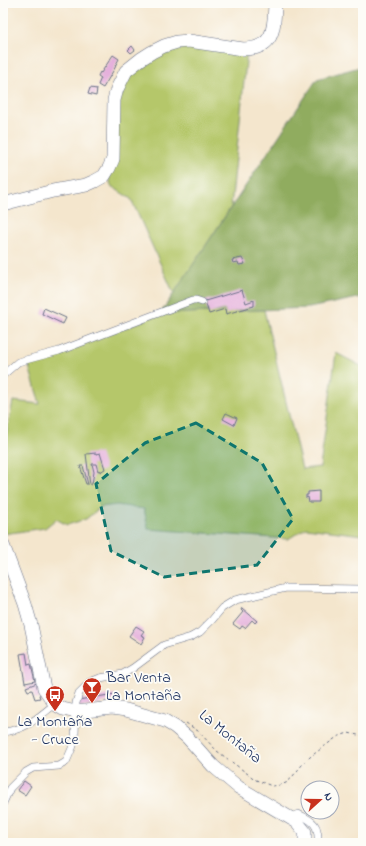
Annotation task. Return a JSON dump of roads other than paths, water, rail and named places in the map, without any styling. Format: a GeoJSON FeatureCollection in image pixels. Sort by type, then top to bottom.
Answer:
{"type":"FeatureCollection","features":[{"type":"Feature","properties":{"kind":"highway"},"geometry":{"type":"LineString","coordinates":[[3,204],[86,184],[104,176],[112,159],[114,100],[117,89],[126,71],[152,52],[177,42],[189,41],[244,49],[252,49],[260,46],[268,41],[273,32],[275,3]]}},
{"type":"Feature","properties":{"kind":"highway"},"geometry":{"type":"LineString","coordinates":[[3,545],[25,604],[31,625],[44,688],[55,704]]}},
{"type":"Feature","properties":{"kind":"highway","name":"La Montaña"},"geometry":{"type":"LineString","coordinates":[[55,704],[63,709],[76,712],[112,708],[126,710],[165,721],[187,737],[213,766],[238,787],[297,822],[305,832],[305,843]]}},
{"type":"Feature","properties":{"kind":"street"},"geometry":{"type":"LineString","coordinates":[[3,375],[18,362],[59,351],[193,300],[202,302]]}},
{"type":"Feature","properties":{"kind":"street"},"geometry":{"type":"LineString","coordinates":[[3,802],[10,788],[26,772],[33,768],[59,766],[66,762],[73,746],[75,736],[76,703],[79,693],[90,682],[100,678],[123,674],[164,645],[191,637],[200,632],[222,608],[235,600],[286,588],[363,589]]}},
{"type":"Feature","properties":{"kind":"street"},"geometry":{"type":"LineString","coordinates":[[3,732],[17,730],[32,723],[55,704]]}},
{"type":"Feature","properties":{"kind":"street"},"geometry":{"type":"LineString","coordinates":[[290,818],[298,814],[308,818],[314,823],[318,834],[318,843]]}},
{"type":"Feature","properties":{"kind":"place","name":"Bar Venta La Montaña"},"geometry":{"type":"Point","coordinates":[92,704]}},
{"type":"Feature","properties":{"kind":"place","name":"La Montaña - Cruce"},"geometry":{"type":"Point","coordinates":[55,712]}}]}
